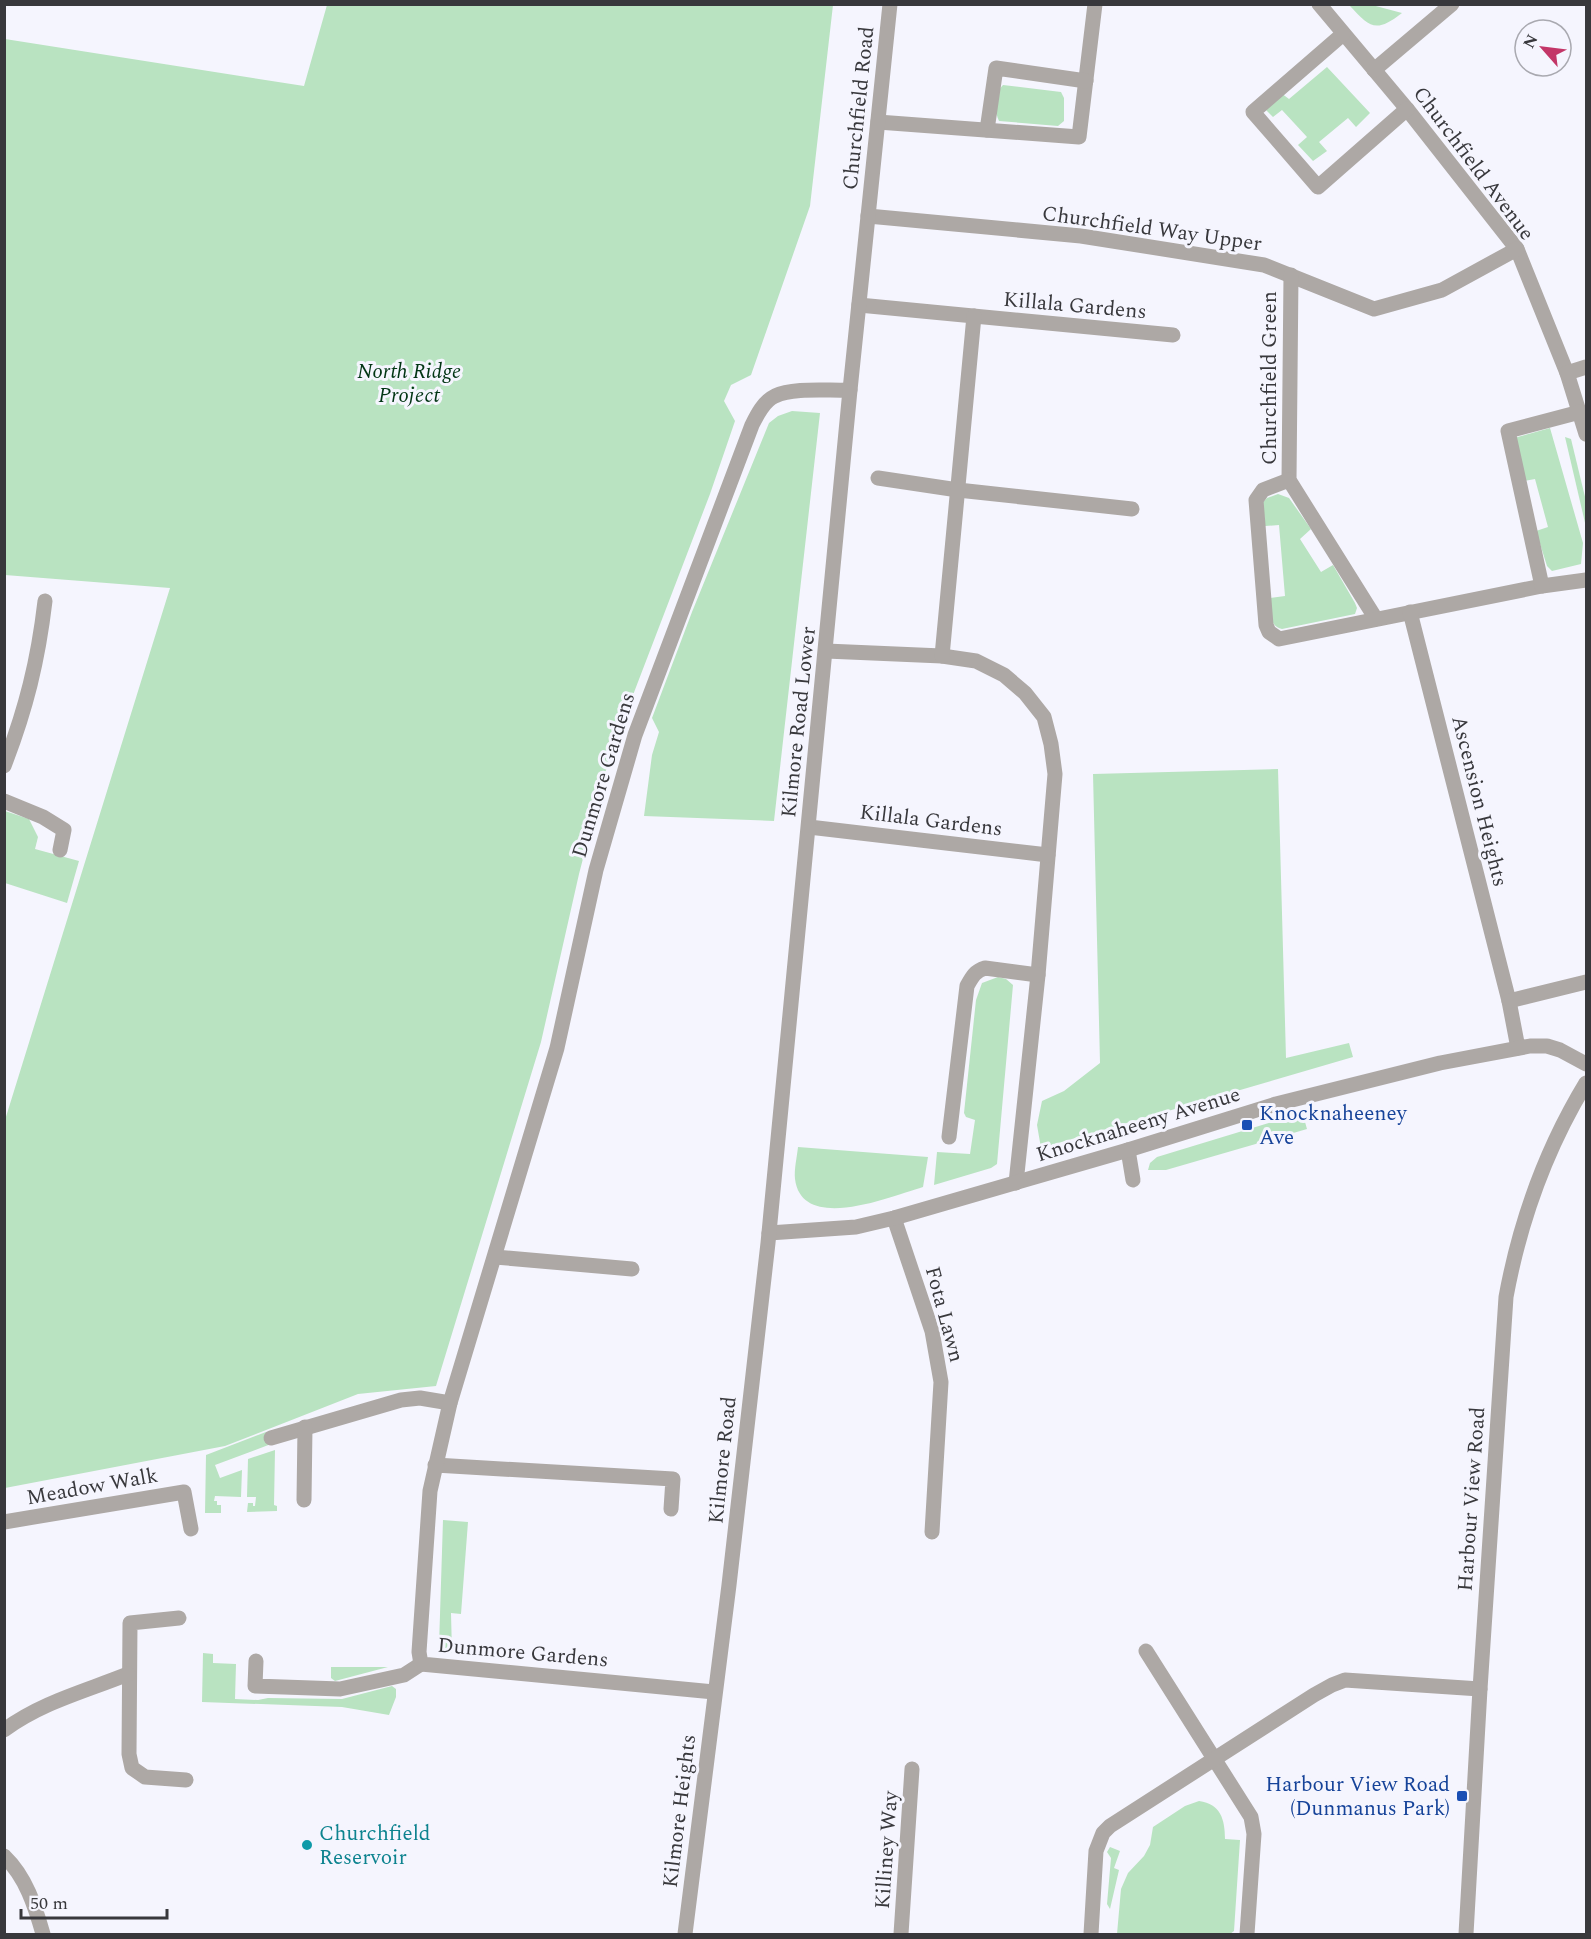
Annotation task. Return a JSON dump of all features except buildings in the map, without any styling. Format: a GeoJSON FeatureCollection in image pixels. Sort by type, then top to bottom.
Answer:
{"type":"FeatureCollection","features":[{"type":"Feature","properties":{"kind":"street","name":"Churchfield Road"},"geometry":{"type":"LineString","coordinates":[[868,216],[890,4]]}},
{"type":"Feature","properties":{"kind":"street"},"geometry":{"type":"LineString","coordinates":[[878,122],[1079,137],[1095,4]]}},
{"type":"Feature","properties":{"kind":"street","name":"Churchfield Avenue"},"geometry":{"type":"LineString","coordinates":[[1319,4],[1407,109],[1517,249],[1568,373],[1587,434]]}},
{"type":"Feature","properties":{"kind":"street"},"geometry":{"type":"LineString","coordinates":[[1374,70],[1452,4]]}},
{"type":"Feature","properties":{"kind":"street"},"geometry":{"type":"LineString","coordinates":[[1343,34],[1253,112],[1260,121],[1318,187],[1407,109]]}},
{"type":"Feature","properties":{"kind":"street"},"geometry":{"type":"LineString","coordinates":[[987,130],[996,68],[1086,81]]}},
{"type":"Feature","properties":{"kind":"street","name":"Churchfield Way Upper"},"geometry":{"type":"LineString","coordinates":[[868,216],[1081,236],[1264,265],[1374,309],[1442,290],[1517,249]]}},
{"type":"Feature","properties":{"kind":"street","name":"Kilmore Road Lower"},"geometry":{"type":"LineString","coordinates":[[769,1233],[868,216]]}},
{"type":"Feature","properties":{"kind":"street","name":"Churchfield Green"},"geometry":{"type":"LineString","coordinates":[[1291,275],[1289,480],[1376,619]]}},
{"type":"Feature","properties":{"kind":"street","name":"Killala Gardens"},"geometry":{"type":"LineString","coordinates":[[860,305],[1173,335]]}},
{"type":"Feature","properties":{"kind":"street","name":"Killala Gardens"},"geometry":{"type":"LineString","coordinates":[[942,656],[974,316]]}},
{"type":"Feature","properties":{"kind":"street"},"geometry":{"type":"LineString","coordinates":[[1568,373],[1587,367]]}},
{"type":"Feature","properties":{"kind":"street","name":"Dunmore Gardens"},"geometry":{"type":"LineString","coordinates":[[714,1692],[421,1664],[419,1652],[428,1517],[435,1464],[450,1403],[557,1047],[596,870],[635,735],[752,425],[766,403],[774,396],[788,392],[850,390]]}},
{"type":"Feature","properties":{"kind":"street"},"geometry":{"type":"LineString","coordinates":[[1542,586],[1508,431],[1580,411]]}},
{"type":"Feature","properties":{"kind":"street"},"geometry":{"type":"LineString","coordinates":[[878,478],[958,490],[1132,509]]}},
{"type":"Feature","properties":{"kind":"street","name":"Churchfield Green"},"geometry":{"type":"LineString","coordinates":[[1289,480],[1263,490],[1256,500],[1266,625],[1269,632],[1279,639],[1542,586],[1587,580]]}},
{"type":"Feature","properties":{"kind":"street"},"geometry":{"type":"LineString","coordinates":[[4,766],[29,695],[37,662],[45,600]]}},
{"type":"Feature","properties":{"kind":"street","name":"Ascension Heights"},"geometry":{"type":"LineString","coordinates":[[1410,612],[1509,1001],[1518,1048]]}},
{"type":"Feature","properties":{"kind":"street"},"geometry":{"type":"LineString","coordinates":[[826,651],[942,656],[976,661],[1004,675],[1025,693],[1044,717],[1055,774],[1038,975],[1016,1183]]}},
{"type":"Feature","properties":{"kind":"street"},"geometry":{"type":"LineString","coordinates":[[4,801],[43,817],[64,830],[60,850]]}},
{"type":"Feature","properties":{"kind":"street","name":"Killala Gardens"},"geometry":{"type":"LineString","coordinates":[[809,827],[1048,855]]}},
{"type":"Feature","properties":{"kind":"street"},"geometry":{"type":"LineString","coordinates":[[949,1137],[968,986],[972,976],[978,970],[985,968],[1038,975]]}},
{"type":"Feature","properties":{"kind":"street"},"geometry":{"type":"LineString","coordinates":[[1509,1001],[1587,982]]}},
{"type":"Feature","properties":{"kind":"street","name":"Knocknaheeny Avenue"},"geometry":{"type":"LineString","coordinates":[[769,1233],[856,1227],[894,1218],[1320,1092],[1440,1063],[1530,1046],[1553,1048],[1569,1053],[1587,1064]]}},
{"type":"Feature","properties":{"kind":"street","name":"Harbour View Road"},"geometry":{"type":"LineString","coordinates":[[1466,1935],[1506,1297],[1516,1245],[1537,1182],[1561,1130],[1587,1083]]}},
{"type":"Feature","properties":{"kind":"street"},"geometry":{"type":"LineString","coordinates":[[1128,1150],[1133,1180]]}},
{"type":"Feature","properties":{"kind":"street","name":"Fota Lawn"},"geometry":{"type":"LineString","coordinates":[[894,1218],[932,1331],[941,1382],[932,1532]]}},
{"type":"Feature","properties":{"kind":"street","name":"Kilmore Road"},"geometry":{"type":"LineString","coordinates":[[714,1692],[730,1575],[769,1233]]}},
{"type":"Feature","properties":{"kind":"street"},"geometry":{"type":"LineString","coordinates":[[495,1257],[632,1269]]}},
{"type":"Feature","properties":{"kind":"street"},"geometry":{"type":"LineString","coordinates":[[271,1438],[408,1398],[450,1403]]}},
{"type":"Feature","properties":{"kind":"street"},"geometry":{"type":"LineString","coordinates":[[304,1500],[306,1427]]}},
{"type":"Feature","properties":{"kind":"street"},"geometry":{"type":"LineString","coordinates":[[435,1464],[673,1479],[671,1509]]}},
{"type":"Feature","properties":{"kind":"street","name":"Meadow Walk"},"geometry":{"type":"LineString","coordinates":[[4,1522],[184,1492],[191,1529]]}},
{"type":"Feature","properties":{"kind":"street"},"geometry":{"type":"LineString","coordinates":[[179,1618],[130,1623],[129,1754],[132,1768],[145,1778],[186,1780]]}},
{"type":"Feature","properties":{"kind":"street"},"geometry":{"type":"LineString","coordinates":[[1146,1651],[1251,1816],[1254,1834],[1247,1935]]}},
{"type":"Feature","properties":{"kind":"street"},"geometry":{"type":"LineString","coordinates":[[256,1661],[255,1686],[333,1690],[404,1675],[421,1664]]}},
{"type":"Feature","properties":{"kind":"street"},"geometry":{"type":"LineString","coordinates":[[4,1730],[51,1702],[128,1674]]}},
{"type":"Feature","properties":{"kind":"street"},"geometry":{"type":"LineString","coordinates":[[1091,1935],[1096,1851],[1103,1833],[1110,1826],[1339,1682],[1365,1680],[1480,1689]]}},
{"type":"Feature","properties":{"kind":"street","name":"Kilmore Heights"},"geometry":{"type":"LineString","coordinates":[[685,1935],[714,1692]]}},
{"type":"Feature","properties":{"kind":"street","name":"Killiney Way"},"geometry":{"type":"LineString","coordinates":[[901,1935],[912,1769]]}},
{"type":"Feature","properties":{"kind":"street"},"geometry":{"type":"LineString","coordinates":[[4,1856],[18,1872],[29,1892],[43,1935]]}},
{"type":"Feature","properties":{"kind":"green space","name":"North Ridge Project"},"geometry":{"type":"Polygon","coordinates":[[[327,5],[833,5],[810,206],[751,375],[731,385],[724,401],[735,421],[710,494],[610,755],[579,874],[541,1042],[436,1386],[358,1394],[225,1446],[5,1488],[5,1120],[170,588],[5,575],[5,39],[304,86],[327,5]]]}},
{"type":"Feature","properties":{"kind":"green space"},"geometry":{"type":"Polygon","coordinates":[[[1349,5],[1372,5],[1402,13],[1385,24],[1373,25],[1349,5]]]}},
{"type":"Feature","properties":{"kind":"green space"},"geometry":{"type":"Polygon","coordinates":[[[1327,67],[1370,113],[1356,127],[1348,118],[1319,142],[1327,151],[1313,161],[1298,145],[1307,137],[1282,110],[1273,117],[1266,110],[1281,93],[1289,99],[1327,67]]]}},
{"type":"Feature","properties":{"kind":"green space"},"geometry":{"type":"Polygon","coordinates":[[[1003,85],[1061,92],[1064,98],[1064,121],[1058,126],[999,121],[996,103],[1003,85]]]}},
{"type":"Feature","properties":{"kind":"green space"},"geometry":{"type":"Polygon","coordinates":[[[792,411],[820,413],[774,821],[644,816],[652,755],[659,732],[652,718],[692,612],[769,423],[778,416],[792,411]]]}},
{"type":"Feature","properties":{"kind":"green space"},"geometry":{"type":"Polygon","coordinates":[[[1550,428],[1583,543],[1581,564],[1552,571],[1547,566],[1536,531],[1548,527],[1535,479],[1524,481],[1514,438],[1550,428]]]}},
{"type":"Feature","properties":{"kind":"green space"},"geometry":{"type":"Polygon","coordinates":[[[1565,437],[1571,439],[1586,501],[1586,527],[1565,437]]]}},
{"type":"Feature","properties":{"kind":"green space"},"geometry":{"type":"Polygon","coordinates":[[[1278,494],[1289,498],[1311,529],[1300,539],[1321,572],[1333,565],[1355,603],[1357,608],[1355,614],[1282,629],[1274,625],[1270,598],[1285,596],[1279,525],[1265,526],[1263,502],[1278,494]]]}},
{"type":"Feature","properties":{"kind":"green space"},"geometry":{"type":"Polygon","coordinates":[[[1278,769],[1286,1058],[1349,1043],[1353,1057],[1041,1148],[1037,1125],[1042,1101],[1064,1091],[1100,1063],[1093,774],[1278,769]]]}},
{"type":"Feature","properties":{"kind":"green space"},"geometry":{"type":"Polygon","coordinates":[[[5,811],[29,819],[38,837],[35,849],[79,861],[67,903],[5,883],[5,811]]]}},
{"type":"Feature","properties":{"kind":"green space"},"geometry":{"type":"Polygon","coordinates":[[[998,977],[1006,979],[1013,985],[997,1164],[991,1168],[934,1185],[937,1152],[970,1154],[975,1120],[966,1117],[964,1113],[976,1000],[982,983],[998,977]]]}},
{"type":"Feature","properties":{"kind":"green space"},"geometry":{"type":"Polygon","coordinates":[[[1285,1118],[1305,1122],[1307,1129],[1166,1170],[1148,1170],[1150,1163],[1157,1157],[1285,1118]]]}},
{"type":"Feature","properties":{"kind":"green space"},"geometry":{"type":"Polygon","coordinates":[[[798,1147],[928,1157],[923,1187],[850,1207],[830,1208],[814,1205],[801,1196],[795,1179],[798,1147]]]}},
{"type":"Feature","properties":{"kind":"green space"},"geometry":{"type":"Polygon","coordinates":[[[266,1432],[271,1444],[215,1465],[220,1478],[242,1470],[241,1497],[215,1496],[214,1501],[217,1501],[217,1505],[221,1505],[221,1513],[205,1513],[206,1455],[266,1432]]]}},
{"type":"Feature","properties":{"kind":"green space"},"geometry":{"type":"Polygon","coordinates":[[[275,1450],[274,1505],[277,1506],[277,1511],[247,1512],[248,1503],[253,1503],[255,1506],[256,1497],[247,1497],[248,1459],[275,1450]]]}},
{"type":"Feature","properties":{"kind":"green space"},"geometry":{"type":"Polygon","coordinates":[[[443,1520],[468,1522],[461,1614],[451,1613],[452,1653],[446,1653],[439,1646],[443,1520]]]}},
{"type":"Feature","properties":{"kind":"green space"},"geometry":{"type":"Polygon","coordinates":[[[203,1653],[213,1654],[213,1663],[236,1664],[235,1699],[342,1699],[392,1686],[396,1689],[396,1697],[389,1715],[342,1707],[202,1702],[203,1653]]]}},
{"type":"Feature","properties":{"kind":"green space"},"geometry":{"type":"Polygon","coordinates":[[[331,1667],[388,1667],[335,1681],[331,1678],[331,1667]]]}},
{"type":"Feature","properties":{"kind":"green space"},"geometry":{"type":"Polygon","coordinates":[[[1199,1801],[1217,1809],[1223,1819],[1225,1839],[1240,1840],[1234,1931],[1230,1934],[1117,1934],[1121,1889],[1128,1873],[1144,1856],[1150,1845],[1153,1827],[1185,1806],[1199,1801]]]}},
{"type":"Feature","properties":{"kind":"green space"},"geometry":{"type":"Polygon","coordinates":[[[1110,1847],[1120,1851],[1114,1868],[1119,1870],[1110,1909],[1107,1904],[1111,1858],[1107,1852],[1110,1847]]]}},
{"type":"Feature","properties":{"kind":"place","name":"Knocknaheeney Ave"},"geometry":{"type":"Point","coordinates":[1247,1125]}},
{"type":"Feature","properties":{"kind":"place","name":"Harbour View Road (Dunmanus Park)"},"geometry":{"type":"Point","coordinates":[1462,1796]}},
{"type":"Feature","properties":{"kind":"place","name":"Churchfield Reservoir"},"geometry":{"type":"Point","coordinates":[307,1845]}}]}
